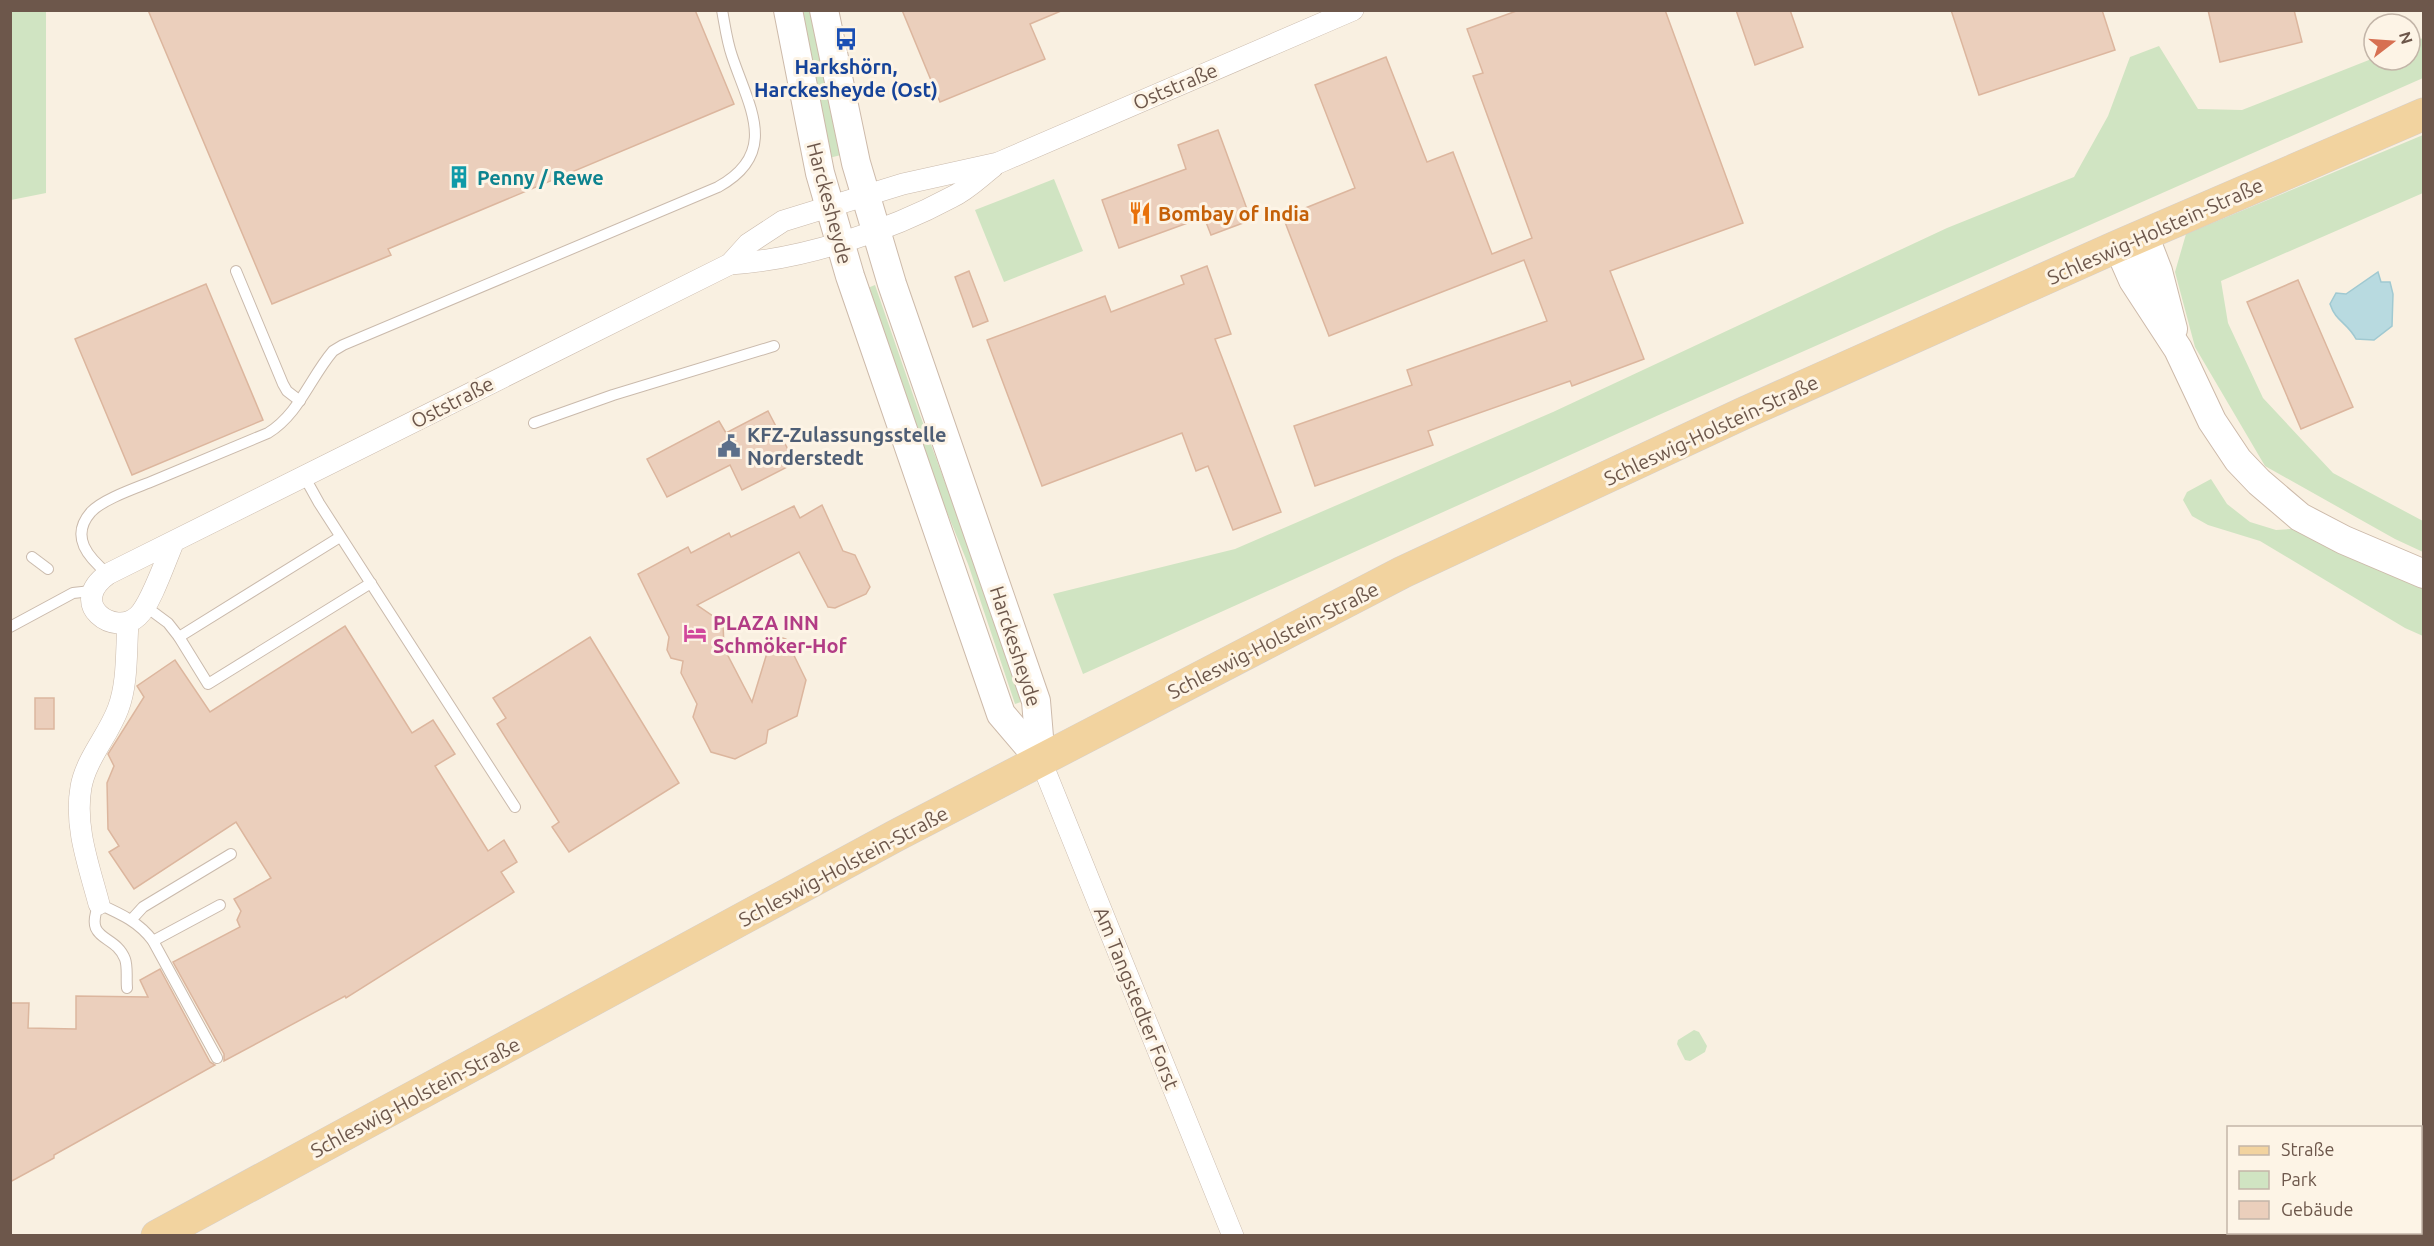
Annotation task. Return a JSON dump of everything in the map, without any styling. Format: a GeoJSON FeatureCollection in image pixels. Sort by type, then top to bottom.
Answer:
{"type":"FeatureCollection","features":[{"type":"Feature","properties":{"kind":"main road","name":"Harckesheyde"},"geometry":{"type":"LineString","coordinates":[[788,10],[820,173],[850,276],[1000,714],[1041,761]]}},
{"type":"Feature","properties":{"kind":"main road","name":"Harckesheyde"},"geometry":{"type":"LineString","coordinates":[[824,10],[856,163],[865,195],[900,306],[1036,701],[1041,761]]}},
{"type":"Feature","properties":{"kind":"main road","name":"Schleswig-Holstein-Straße"},"geometry":{"type":"LineString","coordinates":[[157,1236],[897,835],[1403,572],[1744,413],[2424,114]]}},
{"type":"Feature","properties":{"kind":"main road"},"geometry":{"type":"LineString","coordinates":[[2131,241],[2133,280],[2178,349],[2212,421],[2238,460],[2259,482],[2300,517],[2344,540],[2424,574]]}},
{"type":"Feature","properties":{"kind":"street","name":"Oststraße"},"geometry":{"type":"LineString","coordinates":[[730,264],[748,244],[783,221],[946,173],[998,163],[1353,10]]}},
{"type":"Feature","properties":{"kind":"street","name":"Oststraße"},"geometry":{"type":"LineString","coordinates":[[91,591],[97,582],[108,574],[730,264],[793,256],[876,230],[954,196],[998,163]]}},
{"type":"Feature","properties":{"kind":"street"},"geometry":{"type":"LineString","coordinates":[[91,591],[91,602],[96,612],[117,624],[128,623],[138,616],[145,606],[174,541]]}},
{"type":"Feature","properties":{"kind":"street"},"geometry":{"type":"LineString","coordinates":[[99,904],[84,850],[79,804],[84,774],[122,698],[128,623]]}},
{"type":"Feature","properties":{"kind":"street","name":"Am Tangstedter Forst"},"geometry":{"type":"LineString","coordinates":[[1041,761],[1233,1236]]}},
{"type":"Feature","properties":{"kind":"lane"},"geometry":{"type":"LineString","coordinates":[[108,574],[91,560],[81,540],[83,526],[90,513],[128,492],[268,433],[281,424],[300,401],[324,361],[333,351],[728,182],[742,168],[755,146],[755,120],[728,45],[722,10]]}},
{"type":"Feature","properties":{"kind":"lane"},"geometry":{"type":"LineString","coordinates":[[236,271],[283,384],[287,391],[300,401]]}},
{"type":"Feature","properties":{"kind":"lane"},"geometry":{"type":"LineString","coordinates":[[534,423],[613,395],[774,346]]}},
{"type":"Feature","properties":{"kind":"lane"},"geometry":{"type":"LineString","coordinates":[[304,476],[340,537],[515,807]]}},
{"type":"Feature","properties":{"kind":"lane"},"geometry":{"type":"LineString","coordinates":[[179,637],[340,537]]}},
{"type":"Feature","properties":{"kind":"lane"},"geometry":{"type":"LineString","coordinates":[[32,557],[48,569]]}},
{"type":"Feature","properties":{"kind":"lane"},"geometry":{"type":"LineString","coordinates":[[145,606],[168,623],[208,684],[371,584]]}},
{"type":"Feature","properties":{"kind":"lane"},"geometry":{"type":"LineString","coordinates":[[10,627],[73,593],[91,591]]}},
{"type":"Feature","properties":{"kind":"lane"},"geometry":{"type":"LineString","coordinates":[[132,919],[143,907],[231,854]]}},
{"type":"Feature","properties":{"kind":"lane"},"geometry":{"type":"LineString","coordinates":[[127,988],[125,959],[118,949],[97,932],[94,922],[99,904],[132,919],[144,929],[153,941],[217,1058]]}},
{"type":"Feature","properties":{"kind":"lane"},"geometry":{"type":"LineString","coordinates":[[153,941],[220,905]]}},
{"type":"Feature","properties":{"kind":"green space"},"geometry":{"type":"Polygon","coordinates":[[[10,11],[46,11],[46,193],[11,200],[10,11]]]}},
{"type":"Feature","properties":{"kind":"green space"},"geometry":{"type":"Polygon","coordinates":[[[803,11],[812,11],[845,154],[829,158],[803,11]]]}},
{"type":"Feature","properties":{"kind":"green space"},"geometry":{"type":"Polygon","coordinates":[[[2422,38],[2423,78],[1661,414],[1083,674],[1053,594],[1235,549],[1553,412],[1947,228],[2074,177],[2108,116],[2130,57],[2159,46],[2198,109],[2242,110],[2362,63],[2362,72],[2422,72],[2422,38]]]}},
{"type":"Feature","properties":{"kind":"green space"},"geometry":{"type":"Polygon","coordinates":[[[2423,135],[2423,193],[2221,281],[2228,323],[2263,398],[2333,473],[2423,521],[2423,552],[2395,539],[2265,466],[2195,347],[2175,272],[2186,234],[2423,135]]]}},
{"type":"Feature","properties":{"kind":"green space"},"geometry":{"type":"Polygon","coordinates":[[[1054,179],[1083,251],[1004,282],[975,210],[1054,179]]]}},
{"type":"Feature","properties":{"kind":"green space"},"geometry":{"type":"Polygon","coordinates":[[[875,285],[920,415],[1026,700],[1015,704],[968,564],[909,419],[865,289],[875,285]]]}},
{"type":"Feature","properties":{"kind":"green space"},"geometry":{"type":"Polygon","coordinates":[[[2211,479],[2227,504],[2250,522],[2276,530],[2305,528],[2423,582],[2423,636],[2405,628],[2260,541],[2208,525],[2192,516],[2183,500],[2187,492],[2211,479]]]}},
{"type":"Feature","properties":{"kind":"green space"},"geometry":{"type":"Polygon","coordinates":[[[1694,1030],[1699,1032],[1707,1046],[1705,1052],[1690,1061],[1685,1060],[1677,1044],[1678,1040],[1694,1030]]]}},
{"type":"Feature","properties":{"kind":"water"},"geometry":{"type":"Polygon","coordinates":[[[2378,272],[2381,282],[2390,282],[2393,294],[2392,326],[2374,340],[2356,339],[2335,315],[2330,304],[2336,293],[2346,294],[2378,272]]]}},
{"type":"Feature","properties":{"kind":"building","name":"Penny / Rewe"},"geometry":{"type":"Polygon","coordinates":[[[148,10],[695,10],[734,104],[388,249],[391,255],[272,304],[148,10]]]}},
{"type":"Feature","properties":{"kind":"building"},"geometry":{"type":"Polygon","coordinates":[[[902,10],[1061,11],[1030,24],[1045,59],[940,102],[902,10]]]}},
{"type":"Feature","properties":{"kind":"building"},"geometry":{"type":"Polygon","coordinates":[[[1519,10],[1665,10],[1743,223],[1610,271],[1644,359],[1572,386],[1570,381],[1428,431],[1433,445],[1315,486],[1294,426],[1412,385],[1407,370],[1547,321],[1524,260],[1329,336],[1283,217],[1355,188],[1315,85],[1386,57],[1427,162],[1453,152],[1492,254],[1532,238],[1473,76],[1483,73],[1467,29],[1519,10]]]}},
{"type":"Feature","properties":{"kind":"building"},"geometry":{"type":"Polygon","coordinates":[[[1736,10],[1790,10],[1803,47],[1755,65],[1736,10]]]}},
{"type":"Feature","properties":{"kind":"building"},"geometry":{"type":"Polygon","coordinates":[[[1951,10],[2102,10],[2115,50],[1979,95],[1951,10]]]}},
{"type":"Feature","properties":{"kind":"building"},"geometry":{"type":"Polygon","coordinates":[[[2208,10],[2294,10],[2302,42],[2220,62],[2208,10]]]}},
{"type":"Feature","properties":{"kind":"building"},"geometry":{"type":"Polygon","coordinates":[[[1218,130],[1251,220],[1211,235],[1204,217],[1119,248],[1102,200],[1186,169],[1178,145],[1218,130]]]}},
{"type":"Feature","properties":{"kind":"building"},"geometry":{"type":"Polygon","coordinates":[[[1207,266],[1231,334],[1215,339],[1281,512],[1233,530],[1208,466],[1196,471],[1182,433],[1042,486],[987,340],[1105,296],[1111,312],[1184,284],[1181,276],[1207,266]]]}},
{"type":"Feature","properties":{"kind":"building"},"geometry":{"type":"Polygon","coordinates":[[[969,271],[988,321],[973,327],[955,277],[969,271]]]}},
{"type":"Feature","properties":{"kind":"building"},"geometry":{"type":"Polygon","coordinates":[[[2298,280],[2353,407],[2301,429],[2247,302],[2298,280]]]}},
{"type":"Feature","properties":{"kind":"building"},"geometry":{"type":"Polygon","coordinates":[[[206,284],[263,420],[132,475],[75,339],[206,284]]]}},
{"type":"Feature","properties":{"kind":"building","name":"KFZ-Zulassungsstelle Norderstedt"},"geometry":{"type":"Polygon","coordinates":[[[768,411],[795,463],[742,490],[730,465],[667,497],[647,459],[719,421],[726,433],[768,411]]]}},
{"type":"Feature","properties":{"kind":"building","name":"PLAZA INN Schmöker-Hof"},"geometry":{"type":"Polygon","coordinates":[[[822,505],[843,551],[855,555],[870,587],[866,594],[835,608],[828,607],[799,552],[697,605],[723,623],[724,648],[752,702],[771,640],[777,636],[786,639],[806,680],[797,716],[768,730],[766,743],[735,759],[711,752],[693,717],[697,704],[681,673],[683,661],[671,658],[667,650],[669,637],[638,574],[688,547],[691,553],[729,533],[731,537],[794,506],[800,518],[822,505]]]}},
{"type":"Feature","properties":{"kind":"building"},"geometry":{"type":"Polygon","coordinates":[[[345,626],[412,733],[433,720],[455,754],[435,766],[488,851],[504,840],[517,862],[501,872],[514,892],[346,998],[345,996],[224,1061],[224,1054],[173,962],[240,927],[237,920],[241,911],[234,899],[271,878],[236,822],[134,889],[109,852],[119,846],[108,829],[107,783],[114,766],[108,754],[144,697],[137,686],[175,660],[210,712],[345,626]]]}},
{"type":"Feature","properties":{"kind":"building"},"geometry":{"type":"Polygon","coordinates":[[[590,637],[679,783],[569,852],[552,827],[559,822],[497,724],[506,718],[493,698],[590,637]]]}},
{"type":"Feature","properties":{"kind":"building"},"geometry":{"type":"Polygon","coordinates":[[[35,698],[54,698],[54,729],[35,729],[35,698]]]}},
{"type":"Feature","properties":{"kind":"building"},"geometry":{"type":"Polygon","coordinates":[[[160,969],[210,1062],[215,1065],[10,1182],[10,1003],[29,1003],[28,1028],[76,1029],[76,996],[148,997],[140,980],[160,969]]]}},
{"type":"Feature","properties":{"kind":"place","name":"Harkshörn, Harckesheyde (Ost)"},"geometry":{"type":"Point","coordinates":[846,39]}},
{"type":"Feature","properties":{"kind":"place","name":"Penny / Rewe"},"geometry":{"type":"Point","coordinates":[459,177]}},
{"type":"Feature","properties":{"kind":"place","name":"Bombay of India"},"geometry":{"type":"Point","coordinates":[1140,213]}},
{"type":"Feature","properties":{"kind":"place","name":"KFZ-Zulassungsstelle Norderstedt"},"geometry":{"type":"Point","coordinates":[729,446]}},
{"type":"Feature","properties":{"kind":"place","name":"PLAZA INN Schmöker-Hof"},"geometry":{"type":"Point","coordinates":[695,633]}}]}
